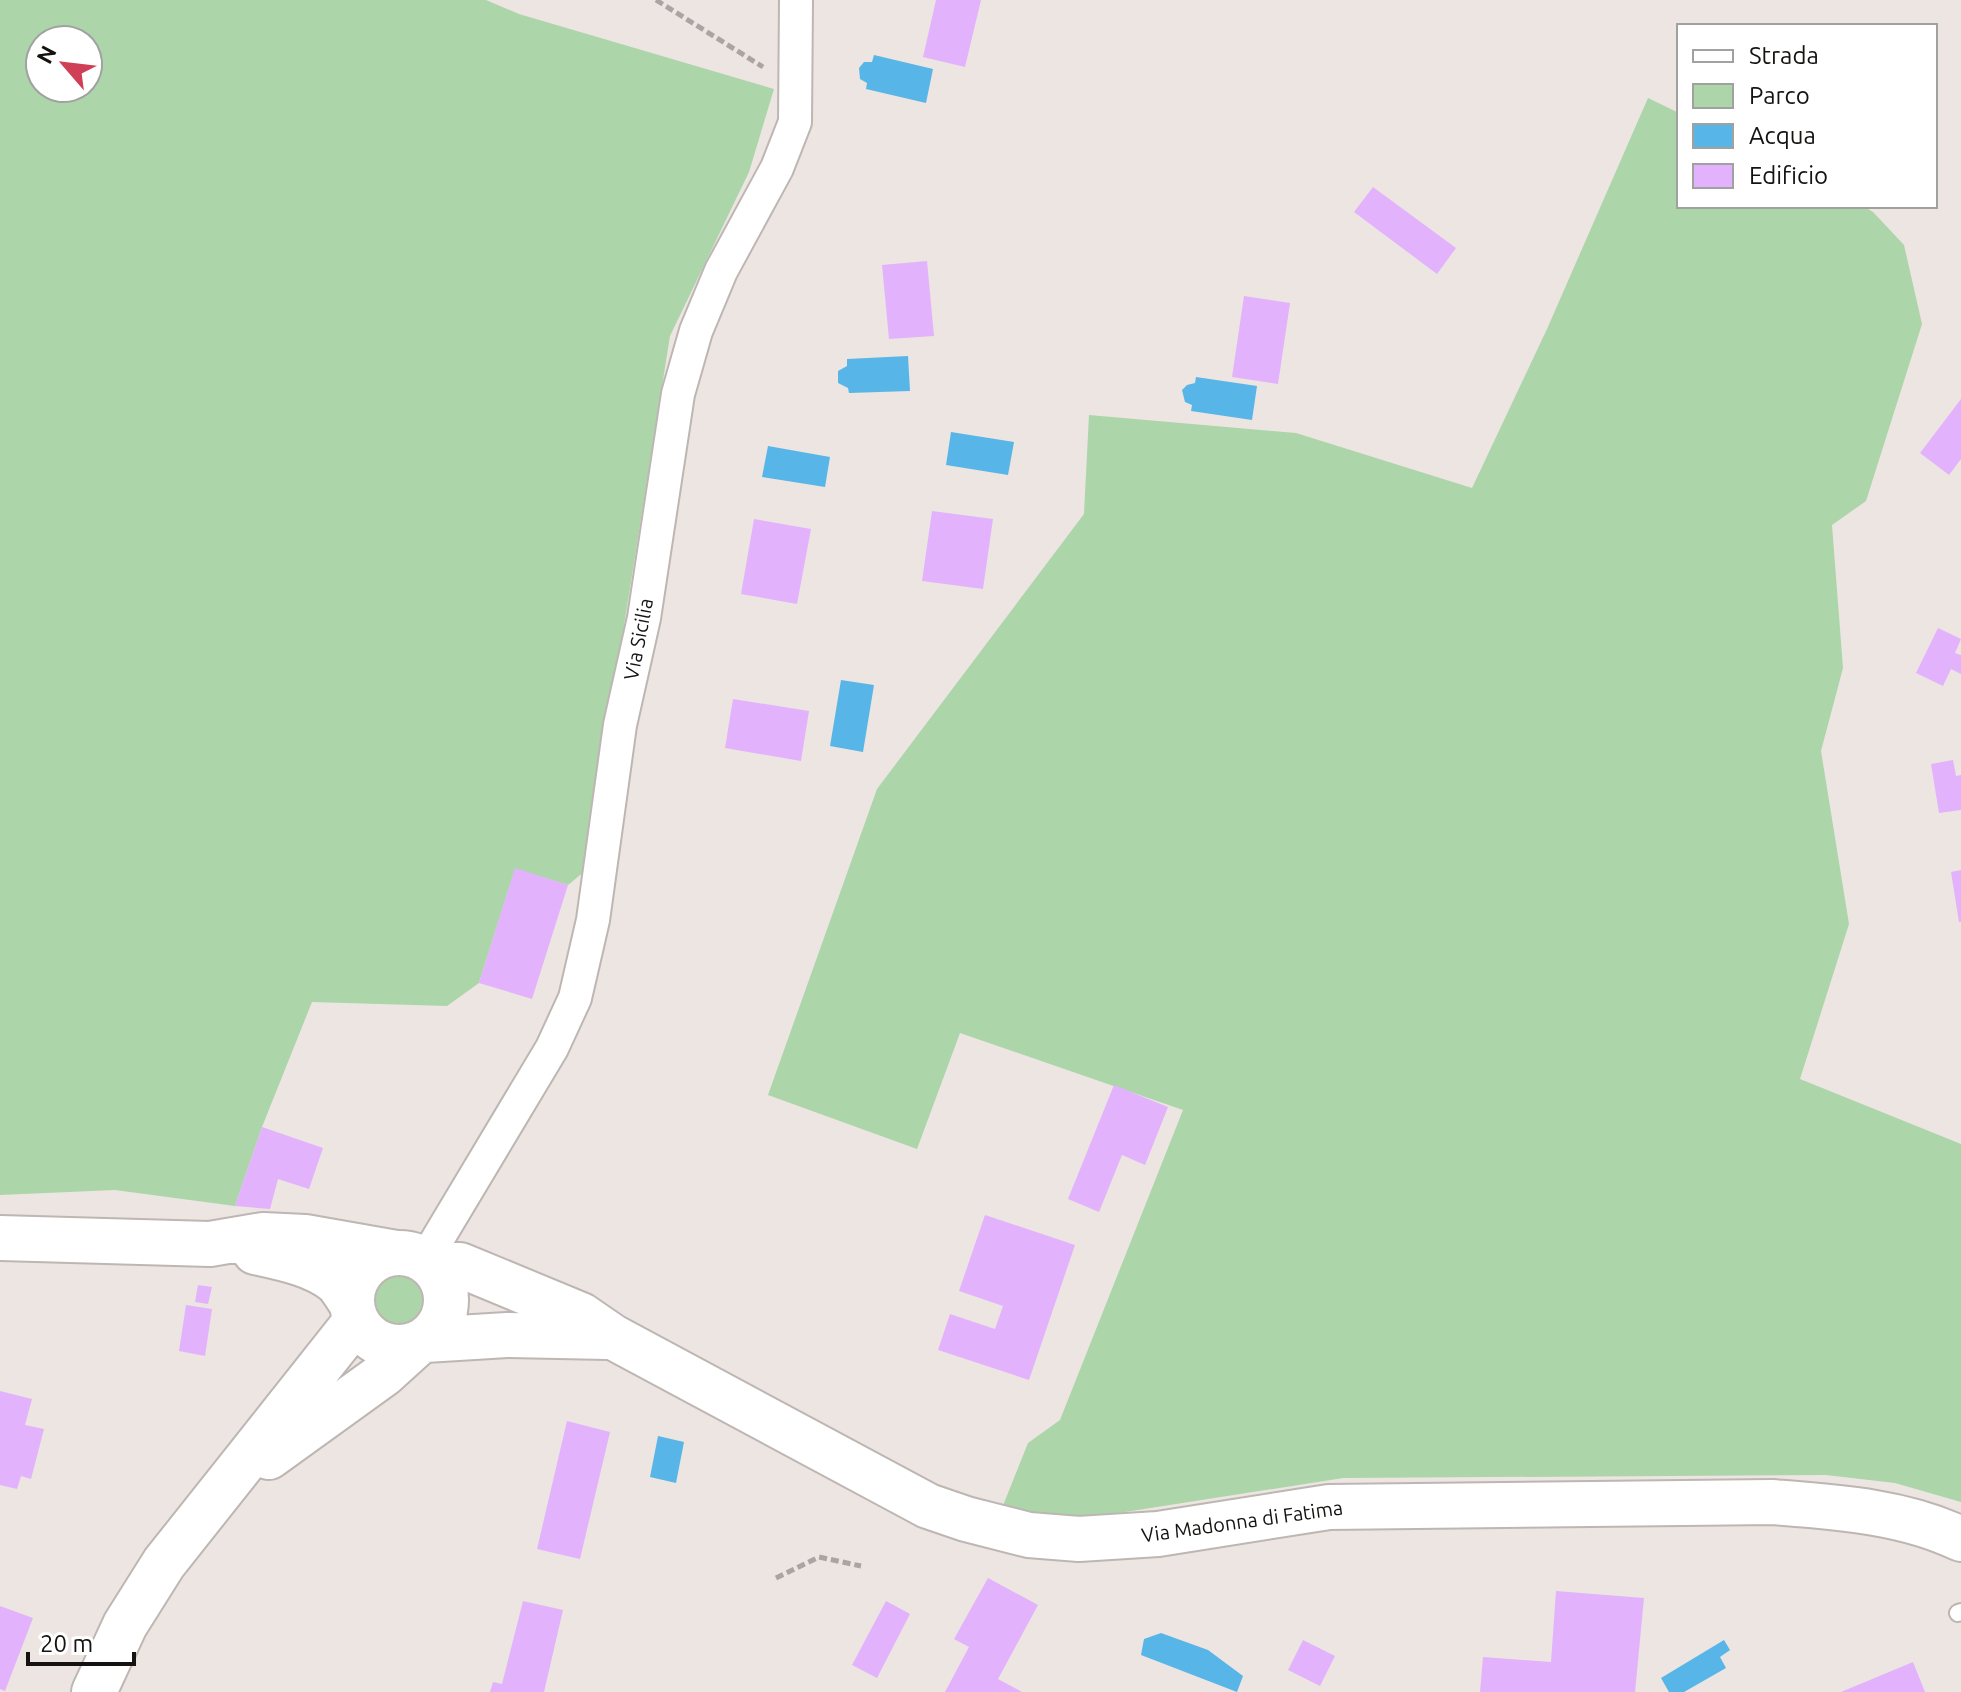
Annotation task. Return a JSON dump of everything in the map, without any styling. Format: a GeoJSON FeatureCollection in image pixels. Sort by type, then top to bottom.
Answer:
{"type":"FeatureCollection","features":[{"type":"Feature","properties":{"kind":"main road","name":"Via Madonna di Fatima"},"geometry":{"type":"LineString","coordinates":[[210,1244],[263,1235],[305,1237],[460,1265],[581,1315],[613,1337],[928,1506],[1029,1535],[1079,1539],[1158,1534],[1329,1507],[1772,1502],[1887,1516],[1961,1539]]}},
{"type":"Feature","properties":{"kind":"main road"},"geometry":{"type":"LineString","coordinates":[[0,1238],[210,1244],[279,1257],[314,1269],[337,1283],[366,1335],[381,1345],[399,1348],[420,1342],[518,1335],[613,1337]]}},
{"type":"Feature","properties":{"kind":"main road"},"geometry":{"type":"LineString","coordinates":[[94,1692],[125,1625],[156,1575],[224,1489],[354,1312],[354,1285],[363,1269],[378,1258],[417,1259],[446,1290],[447,1304],[443,1318],[384,1374],[224,1489]]}},
{"type":"Feature","properties":{"kind":"street","name":"Via Sicilia"},"geometry":{"type":"LineString","coordinates":[[417,1259],[552,1048],[575,998],[593,920],[620,725],[644,618],[678,394],[696,331],[721,271],[777,168],[795,122],[796,0]]}},
{"type":"Feature","properties":{"kind":"path"},"geometry":{"type":"LineString","coordinates":[[656,0],[772,73],[797,79]]}},
{"type":"Feature","properties":{"kind":"path"},"geometry":{"type":"LineString","coordinates":[[776,1578],[819,1557],[861,1566]]}},
{"type":"Feature","properties":{"kind":"green space"},"geometry":{"type":"Polygon","coordinates":[[[0,0],[486,0],[519,14],[774,89],[749,172],[670,336],[585,871],[568,885],[515,869],[479,983],[447,1006],[312,1002],[262,1127],[235,1206],[115,1190],[0,1195],[0,0]]]}},
{"type":"Feature","properties":{"kind":"green space"},"geometry":{"type":"Polygon","coordinates":[[[1648,98],[1677,112],[1677,208],[1866,208],[1904,245],[1922,324],[1866,501],[1832,525],[1843,668],[1821,751],[1849,924],[1800,1079],[1961,1144],[1961,1502],[1895,1483],[1826,1475],[1343,1478],[1093,1517],[1034,1516],[1002,1508],[1028,1443],[1060,1420],[1183,1110],[960,1033],[917,1149],[768,1095],[877,789],[1084,514],[1089,415],[1296,433],[1472,488],[1547,329],[1648,98]]]}},
{"type":"Feature","properties":{"kind":"green space"},"geometry":{"type":"Polygon","coordinates":[[[391,1267],[403,1267],[419,1276],[426,1286],[426,1310],[419,1320],[403,1329],[391,1329],[371,1315],[366,1304],[366,1292],[380,1272],[391,1267]]]}},
{"type":"Feature","properties":{"kind":"water"},"geometry":{"type":"Polygon","coordinates":[[[874,55],[933,69],[926,103],[866,89],[867,83],[860,79],[859,68],[864,62],[872,62],[874,55]]]}},
{"type":"Feature","properties":{"kind":"water"},"geometry":{"type":"Polygon","coordinates":[[[908,356],[910,391],[849,393],[848,388],[838,383],[838,371],[847,366],[847,359],[908,356]]]}},
{"type":"Feature","properties":{"kind":"water"},"geometry":{"type":"Polygon","coordinates":[[[1196,377],[1257,386],[1252,420],[1191,411],[1192,405],[1185,402],[1182,390],[1195,383],[1196,377]]]}},
{"type":"Feature","properties":{"kind":"water"},"geometry":{"type":"Polygon","coordinates":[[[951,432],[1014,442],[1008,475],[946,465],[951,432]]]}},
{"type":"Feature","properties":{"kind":"water"},"geometry":{"type":"Polygon","coordinates":[[[768,446],[830,457],[825,487],[762,477],[768,446]]]}},
{"type":"Feature","properties":{"kind":"water"},"geometry":{"type":"Polygon","coordinates":[[[841,680],[874,685],[863,752],[830,746],[841,680]]]}},
{"type":"Feature","properties":{"kind":"water"},"geometry":{"type":"Polygon","coordinates":[[[658,1436],[684,1442],[676,1483],[650,1477],[658,1436]]]}},
{"type":"Feature","properties":{"kind":"water"},"geometry":{"type":"Polygon","coordinates":[[[1161,1633],[1208,1650],[1243,1676],[1237,1692],[1141,1655],[1144,1639],[1161,1633]]]}},
{"type":"Feature","properties":{"kind":"water"},"geometry":{"type":"Polygon","coordinates":[[[1724,1640],[1730,1650],[1720,1657],[1726,1668],[1684,1692],[1669,1692],[1661,1678],[1724,1640]]]}},
{"type":"Feature","properties":{"kind":"building"},"geometry":{"type":"Polygon","coordinates":[[[936,0],[981,0],[965,67],[923,57],[936,0]]]}},
{"type":"Feature","properties":{"kind":"building"},"geometry":{"type":"Polygon","coordinates":[[[1373,187],[1456,248],[1437,274],[1354,212],[1373,187]]]}},
{"type":"Feature","properties":{"kind":"building"},"geometry":{"type":"Polygon","coordinates":[[[927,261],[934,336],[889,339],[882,265],[927,261]]]}},
{"type":"Feature","properties":{"kind":"building"},"geometry":{"type":"Polygon","coordinates":[[[1244,296],[1290,303],[1278,384],[1232,377],[1244,296]]]}},
{"type":"Feature","properties":{"kind":"building"},"geometry":{"type":"Polygon","coordinates":[[[1961,399],[1961,459],[1949,475],[1920,453],[1961,399]]]}},
{"type":"Feature","properties":{"kind":"building"},"geometry":{"type":"Polygon","coordinates":[[[932,511],[993,519],[983,589],[922,581],[932,511]]]}},
{"type":"Feature","properties":{"kind":"building"},"geometry":{"type":"Polygon","coordinates":[[[754,519],[811,529],[797,604],[741,594],[754,519]]]}},
{"type":"Feature","properties":{"kind":"building"},"geometry":{"type":"Polygon","coordinates":[[[1938,628],[1961,639],[1955,653],[1961,655],[1961,674],[1951,669],[1943,686],[1916,673],[1938,628]]]}},
{"type":"Feature","properties":{"kind":"building"},"geometry":{"type":"Polygon","coordinates":[[[733,699],[809,711],[801,761],[725,748],[733,699]]]}},
{"type":"Feature","properties":{"kind":"building"},"geometry":{"type":"Polygon","coordinates":[[[1953,760],[1956,776],[1961,775],[1961,810],[1939,813],[1931,764],[1953,760]]]}},
{"type":"Feature","properties":{"kind":"building"},"geometry":{"type":"Polygon","coordinates":[[[515,868],[568,885],[532,999],[479,983],[515,868]]]}},
{"type":"Feature","properties":{"kind":"building"},"geometry":{"type":"Polygon","coordinates":[[[1961,870],[1961,922],[1959,922],[1951,872],[1961,870]]]}},
{"type":"Feature","properties":{"kind":"building"},"geometry":{"type":"Polygon","coordinates":[[[1114,1085],[1168,1107],[1145,1165],[1122,1155],[1099,1212],[1068,1199],[1114,1085]]]}},
{"type":"Feature","properties":{"kind":"building"},"geometry":{"type":"Polygon","coordinates":[[[262,1127],[323,1148],[309,1189],[278,1179],[270,1209],[235,1206],[262,1127]]]}},
{"type":"Feature","properties":{"kind":"building"},"geometry":{"type":"Polygon","coordinates":[[[985,1215],[1075,1245],[1029,1380],[938,1350],[950,1314],[995,1329],[1003,1306],[959,1291],[985,1215]]]}},
{"type":"Feature","properties":{"kind":"building"},"geometry":{"type":"Polygon","coordinates":[[[198,1285],[212,1287],[208,1304],[195,1302],[198,1285]]]}},
{"type":"Feature","properties":{"kind":"building"},"geometry":{"type":"Polygon","coordinates":[[[186,1305],[212,1309],[205,1356],[179,1351],[186,1305]]]}},
{"type":"Feature","properties":{"kind":"building"},"geometry":{"type":"Polygon","coordinates":[[[0,1391],[32,1399],[25,1425],[44,1429],[31,1479],[21,1476],[17,1489],[0,1485],[0,1391]]]}},
{"type":"Feature","properties":{"kind":"building"},"geometry":{"type":"Polygon","coordinates":[[[567,1421],[610,1432],[580,1559],[537,1549],[567,1421]]]}},
{"type":"Feature","properties":{"kind":"building"},"geometry":{"type":"Polygon","coordinates":[[[988,1578],[1038,1605],[998,1679],[1022,1692],[945,1692],[969,1647],[954,1639],[988,1578]]]}},
{"type":"Feature","properties":{"kind":"building"},"geometry":{"type":"Polygon","coordinates":[[[1556,1591],[1644,1598],[1635,1692],[1480,1692],[1483,1657],[1551,1662],[1556,1591]]]}},
{"type":"Feature","properties":{"kind":"building"},"geometry":{"type":"Polygon","coordinates":[[[523,1601],[563,1610],[544,1692],[490,1692],[493,1682],[502,1684],[523,1601]]]}},
{"type":"Feature","properties":{"kind":"building"},"geometry":{"type":"Polygon","coordinates":[[[886,1601],[910,1614],[877,1678],[852,1665],[886,1601]]]}},
{"type":"Feature","properties":{"kind":"building"},"geometry":{"type":"Polygon","coordinates":[[[0,1606],[33,1618],[5,1691],[0,1689],[0,1606]]]}},
{"type":"Feature","properties":{"kind":"building"},"geometry":{"type":"Polygon","coordinates":[[[1303,1640],[1335,1656],[1320,1686],[1288,1670],[1303,1640]]]}},
{"type":"Feature","properties":{"kind":"building"},"geometry":{"type":"Polygon","coordinates":[[[1913,1662],[1925,1692],[1841,1692],[1913,1662]]]}}]}
